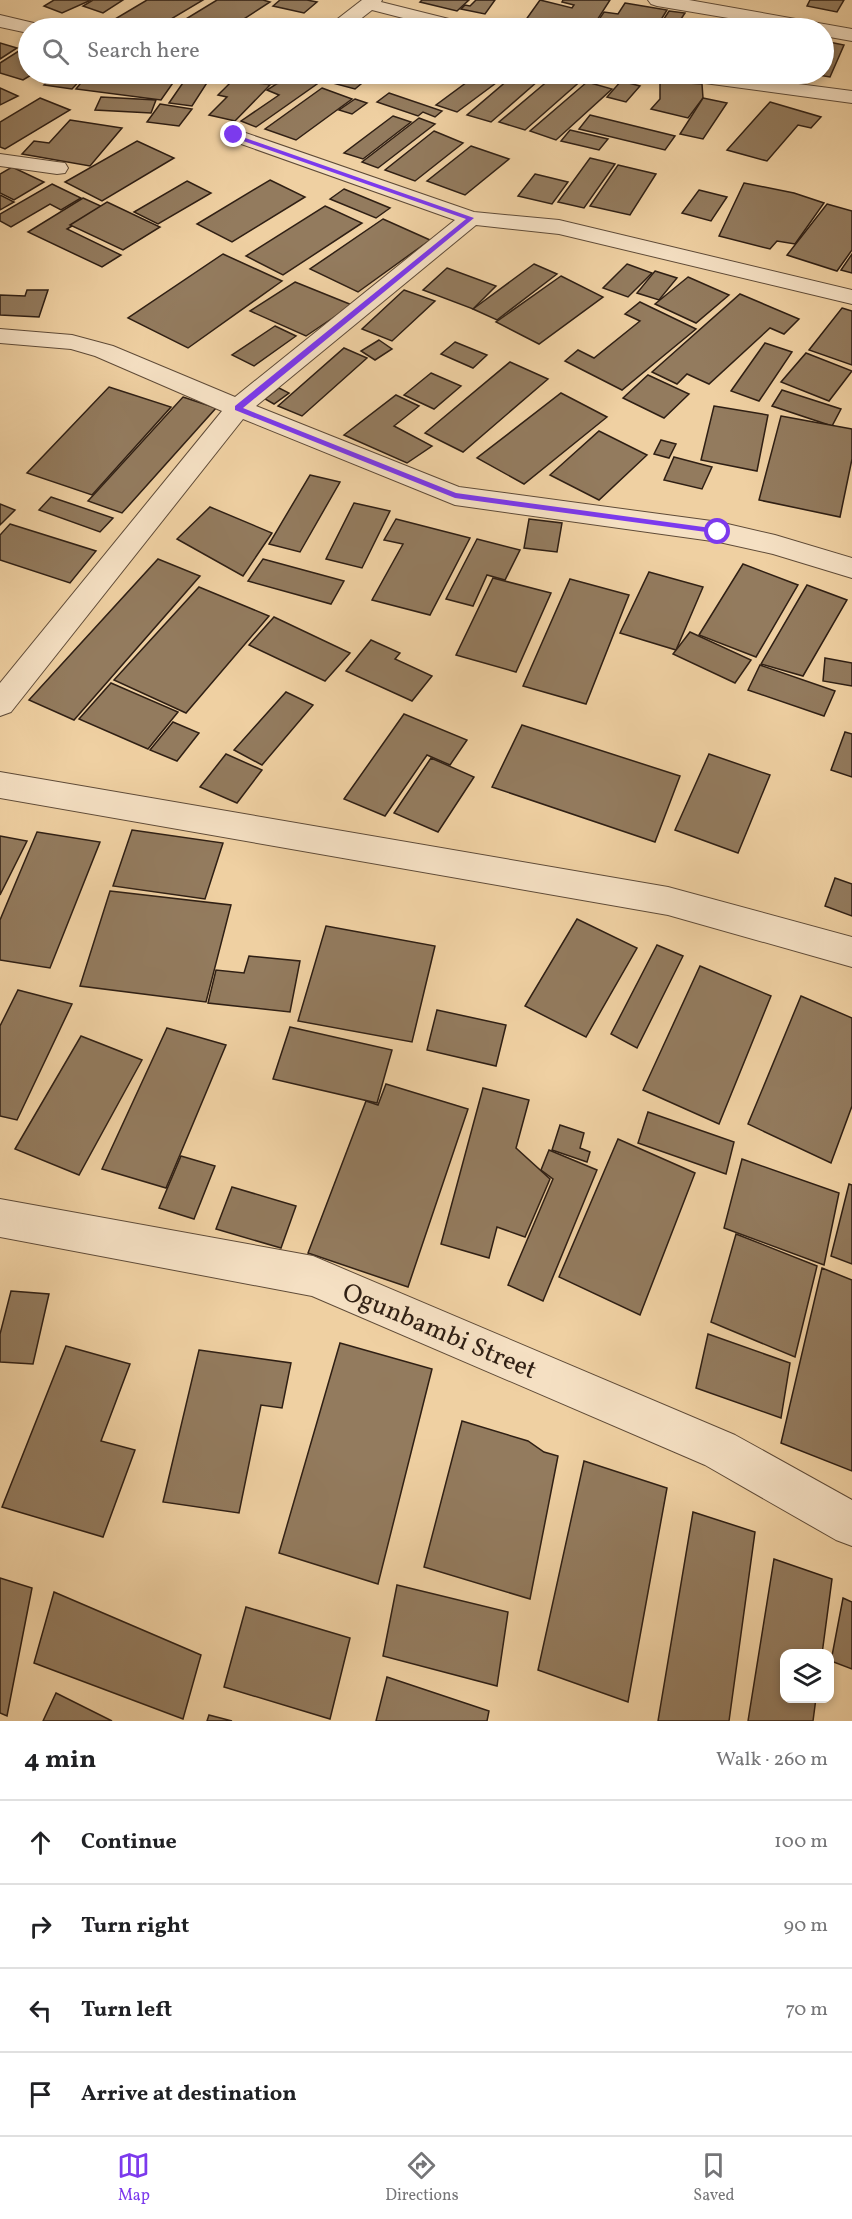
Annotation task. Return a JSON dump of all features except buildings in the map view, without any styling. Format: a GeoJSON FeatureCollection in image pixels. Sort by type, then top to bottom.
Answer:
{"type":"FeatureCollection","features":[{"type":"Feature","properties":{"kind":"street"},"geometry":{"type":"LineString","coordinates":[[657,0],[760,18]]}},
{"type":"Feature","properties":{"kind":"street"},"geometry":{"type":"LineString","coordinates":[[351,18],[371,2],[427,18]]}},
{"type":"Feature","properties":{"kind":"street"},"geometry":{"type":"LineString","coordinates":[[0,21],[18,25]]}},
{"type":"Feature","properties":{"kind":"street"},"geometry":{"type":"LineString","coordinates":[[834,32],[852,35]]}},
{"type":"Feature","properties":{"kind":"street"},"geometry":{"type":"LineString","coordinates":[[756,84],[852,97]]}},
{"type":"Feature","properties":{"kind":"street"},"geometry":{"type":"LineString","coordinates":[[234,135],[471,218],[559,227],[852,297]]}},
{"type":"Feature","properties":{"kind":"street"},"geometry":{"type":"LineString","coordinates":[[0,160],[57,168]]}},
{"type":"Feature","properties":{"kind":"street"},"geometry":{"type":"LineString","coordinates":[[0,704],[238,408],[471,218]]}},
{"type":"Feature","properties":{"kind":"street"},"geometry":{"type":"LineString","coordinates":[[0,336],[72,342],[104,351],[455,496],[718,532],[775,545],[852,568]]}},
{"type":"Feature","properties":{"kind":"street"},"geometry":{"type":"LineString","coordinates":[[0,785],[668,901],[852,952]]}},
{"type":"Feature","properties":{"kind":"street","name":"Ogunbambi Street"},"geometry":{"type":"LineString","coordinates":[[0,1218],[313,1276],[720,1450],[852,1524]]}},
{"type":"Feature","properties":{"kind":"route"},"geometry":{"type":"LineString","coordinates":[[234,135],[471,218],[238,408],[455,496],[718,532]]}}]}
